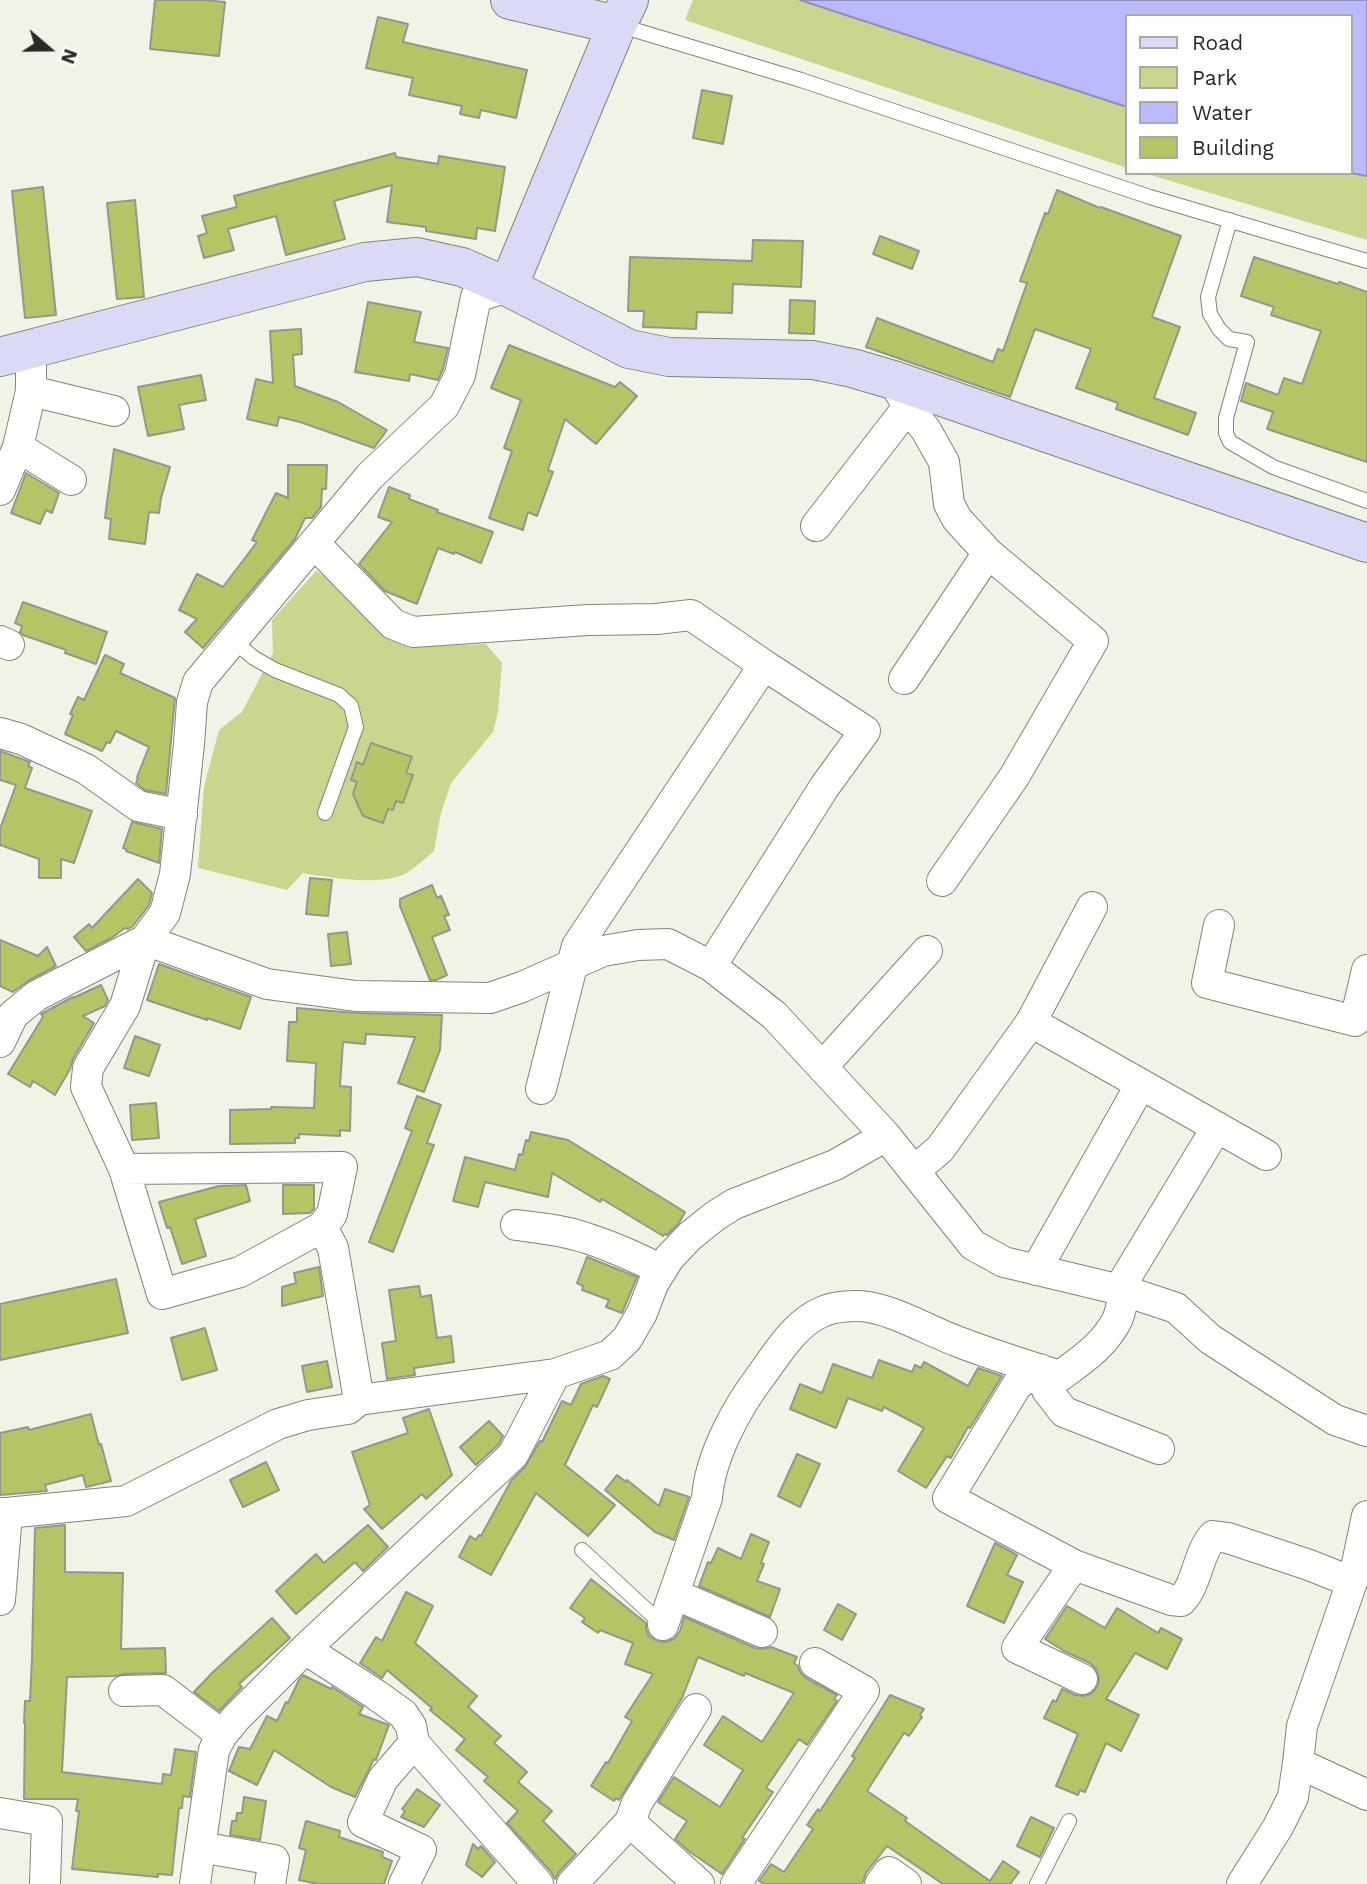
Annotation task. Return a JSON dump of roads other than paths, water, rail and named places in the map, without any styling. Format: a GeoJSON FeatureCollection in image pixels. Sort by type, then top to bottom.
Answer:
{"type":"FeatureCollection","features":[{"type":"Feature","properties":{"kind":"street"},"geometry":{"type":"LineString","coordinates":[[124,1169],[342,1167],[332,1214],[322,1227],[240,1272],[162,1294],[124,1169],[86,1087],[88,1068],[125,1006],[145,940],[165,913],[175,874],[192,702],[198,682],[370,476],[444,405],[460,375],[476,297],[508,287],[623,13],[510,0]]}},
{"type":"Feature","properties":{"kind":"street"},"geometry":{"type":"LineString","coordinates":[[0,490],[18,447],[31,391],[15,354],[365,262],[417,257],[462,267],[508,287],[629,349],[669,357],[813,360],[852,368],[901,393],[1367,543]]}},
{"type":"Feature","properties":{"kind":"street"},"geometry":{"type":"LineString","coordinates":[[31,391],[114,411]]}},
{"type":"Feature","properties":{"kind":"street"},"geometry":{"type":"LineString","coordinates":[[816,526],[901,393]]}},
{"type":"Feature","properties":{"kind":"street"},"geometry":{"type":"LineString","coordinates":[[901,393],[944,462],[949,504],[957,519],[988,553],[1093,641],[1014,777],[942,881]]}},
{"type":"Feature","properties":{"kind":"street"},"geometry":{"type":"LineString","coordinates":[[18,447],[71,480]]}},
{"type":"Feature","properties":{"kind":"street"},"geometry":{"type":"LineString","coordinates":[[314,543],[393,624],[413,632],[691,615],[865,731],[825,786],[711,965]]}},
{"type":"Feature","properties":{"kind":"street"},"geometry":{"type":"LineString","coordinates":[[904,679],[988,553]]}},
{"type":"Feature","properties":{"kind":"street"},"geometry":{"type":"LineString","coordinates":[[541,1089],[577,946],[764,665]]}},
{"type":"Feature","properties":{"kind":"street"},"geometry":{"type":"LineString","coordinates":[[0,733],[21,739],[86,769],[138,806],[182,815]]}},
{"type":"Feature","properties":{"kind":"street"},"geometry":{"type":"LineString","coordinates":[[914,1171],[940,1149],[1031,1022],[1093,907]]}},
{"type":"Feature","properties":{"kind":"street"},"geometry":{"type":"LineString","coordinates":[[1219,925],[1208,983],[1355,1021],[1367,970]]}},
{"type":"Feature","properties":{"kind":"street"},"geometry":{"type":"LineString","coordinates":[[0,1042],[13,1015],[36,996],[145,940],[267,985],[356,996],[490,998],[522,987],[603,951],[668,944],[711,965],[774,1015],[886,1136],[973,1245],[1004,1262],[1122,1290],[1175,1308],[1210,1339],[1335,1420],[1367,1431]]}},
{"type":"Feature","properties":{"kind":"street"},"geometry":{"type":"LineString","coordinates":[[823,1066],[927,951]]}},
{"type":"Feature","properties":{"kind":"street"},"geometry":{"type":"LineString","coordinates":[[1031,1022],[1266,1155]]}},
{"type":"Feature","properties":{"kind":"street"},"geometry":{"type":"LineString","coordinates":[[1036,1270],[1141,1084]]}},
{"type":"Feature","properties":{"kind":"street"},"geometry":{"type":"LineString","coordinates":[[663,1625],[707,1498],[708,1480],[727,1431],[750,1391],[786,1342],[805,1322],[822,1311],[865,1306],[886,1311],[960,1342],[1060,1376],[1088,1356],[1108,1334],[1118,1317],[1122,1290],[1217,1127]]}},
{"type":"Feature","properties":{"kind":"street"},"geometry":{"type":"LineString","coordinates":[[0,1601],[3,1513],[126,1502],[278,1424],[308,1415],[348,1409],[359,1400],[555,1374],[610,1355],[627,1339],[662,1269],[690,1236],[734,1204],[835,1165],[886,1136]]}},
{"type":"Feature","properties":{"kind":"street"},"geometry":{"type":"LineString","coordinates":[[516,1225],[560,1231],[586,1238],[662,1269]]}},
{"type":"Feature","properties":{"kind":"street"},"geometry":{"type":"LineString","coordinates":[[322,1227],[333,1248],[359,1400]]}},
{"type":"Feature","properties":{"kind":"street"},"geometry":{"type":"LineString","coordinates":[[1040,1369],[1047,1390],[1064,1412],[1159,1449]]}},
{"type":"Feature","properties":{"kind":"street"},"geometry":{"type":"LineString","coordinates":[[1040,1369],[1017,1385],[948,1498],[1074,1565],[1171,1600],[1181,1601],[1188,1593],[1207,1544],[1213,1536],[1228,1538],[1352,1582]]}},
{"type":"Feature","properties":{"kind":"street"},"geometry":{"type":"LineString","coordinates":[[195,1884],[214,1750],[222,1735],[305,1649],[513,1455],[555,1374]]}},
{"type":"Feature","properties":{"kind":"street"},"geometry":{"type":"LineString","coordinates":[[1242,1884],[1278,1827],[1293,1797],[1302,1726],[1352,1582],[1367,1516]]}},
{"type":"Feature","properties":{"kind":"street"},"geometry":{"type":"LineString","coordinates":[[1074,1565],[1017,1648],[1082,1679]]}},
{"type":"Feature","properties":{"kind":"street"},"geometry":{"type":"LineString","coordinates":[[674,1594],[762,1632]]}},
{"type":"Feature","properties":{"kind":"street"},"geometry":{"type":"LineString","coordinates":[[305,1649],[403,1714],[411,1726],[414,1743],[538,1884]]}},
{"type":"Feature","properties":{"kind":"street"},"geometry":{"type":"LineString","coordinates":[[736,1884],[864,1691],[815,1663]]}},
{"type":"Feature","properties":{"kind":"street"},"geometry":{"type":"LineString","coordinates":[[124,1691],[163,1690],[222,1735]]}},
{"type":"Feature","properties":{"kind":"street"},"geometry":{"type":"LineString","coordinates":[[572,1884],[630,1822],[637,1803],[696,1709]]}},
{"type":"Feature","properties":{"kind":"street"},"geometry":{"type":"LineString","coordinates":[[404,1884],[421,1850],[363,1822],[383,1779],[414,1743]]}},
{"type":"Feature","properties":{"kind":"street"},"geometry":{"type":"LineString","coordinates":[[1298,1763],[1367,1795]]}},
{"type":"Feature","properties":{"kind":"street"},"geometry":{"type":"LineString","coordinates":[[0,1813],[47,1821],[45,1884]]}},
{"type":"Feature","properties":{"kind":"street"},"geometry":{"type":"LineString","coordinates":[[630,1822],[699,1884]]}},
{"type":"Feature","properties":{"kind":"street"},"geometry":{"type":"LineString","coordinates":[[200,1847],[274,1860],[270,1884]]}},
{"type":"Feature","properties":{"kind":"street"},"geometry":{"type":"LineString","coordinates":[[880,1884],[889,1872],[906,1884]]}},
{"type":"Feature","properties":{"kind":"lane"},"geometry":{"type":"LineString","coordinates":[[623,13],[801,80],[1138,192],[1367,261]]}},
{"type":"Feature","properties":{"kind":"lane"},"geometry":{"type":"LineString","coordinates":[[1230,220],[1208,297],[1210,314],[1219,329],[1229,338],[1247,342],[1226,418],[1226,433],[1230,442],[1273,467],[1367,500]]}},
{"type":"Feature","properties":{"kind":"lane"},"geometry":{"type":"LineString","coordinates":[[232,640],[254,658],[275,670],[339,695],[351,706],[356,727],[325,813]]}},
{"type":"Feature","properties":{"kind":"lane"},"geometry":{"type":"LineString","coordinates":[[582,1550],[663,1625]]}},
{"type":"Feature","properties":{"kind":"lane"},"geometry":{"type":"LineString","coordinates":[[1037,1884],[1069,1821]]}},
{"type":"Feature","properties":{"kind":"water"},"geometry":{"type":"Polygon","coordinates":[[[800,0],[1367,0],[1367,176],[1353,173],[1353,14],[1126,14],[1126,107],[800,0]]]}}]}
